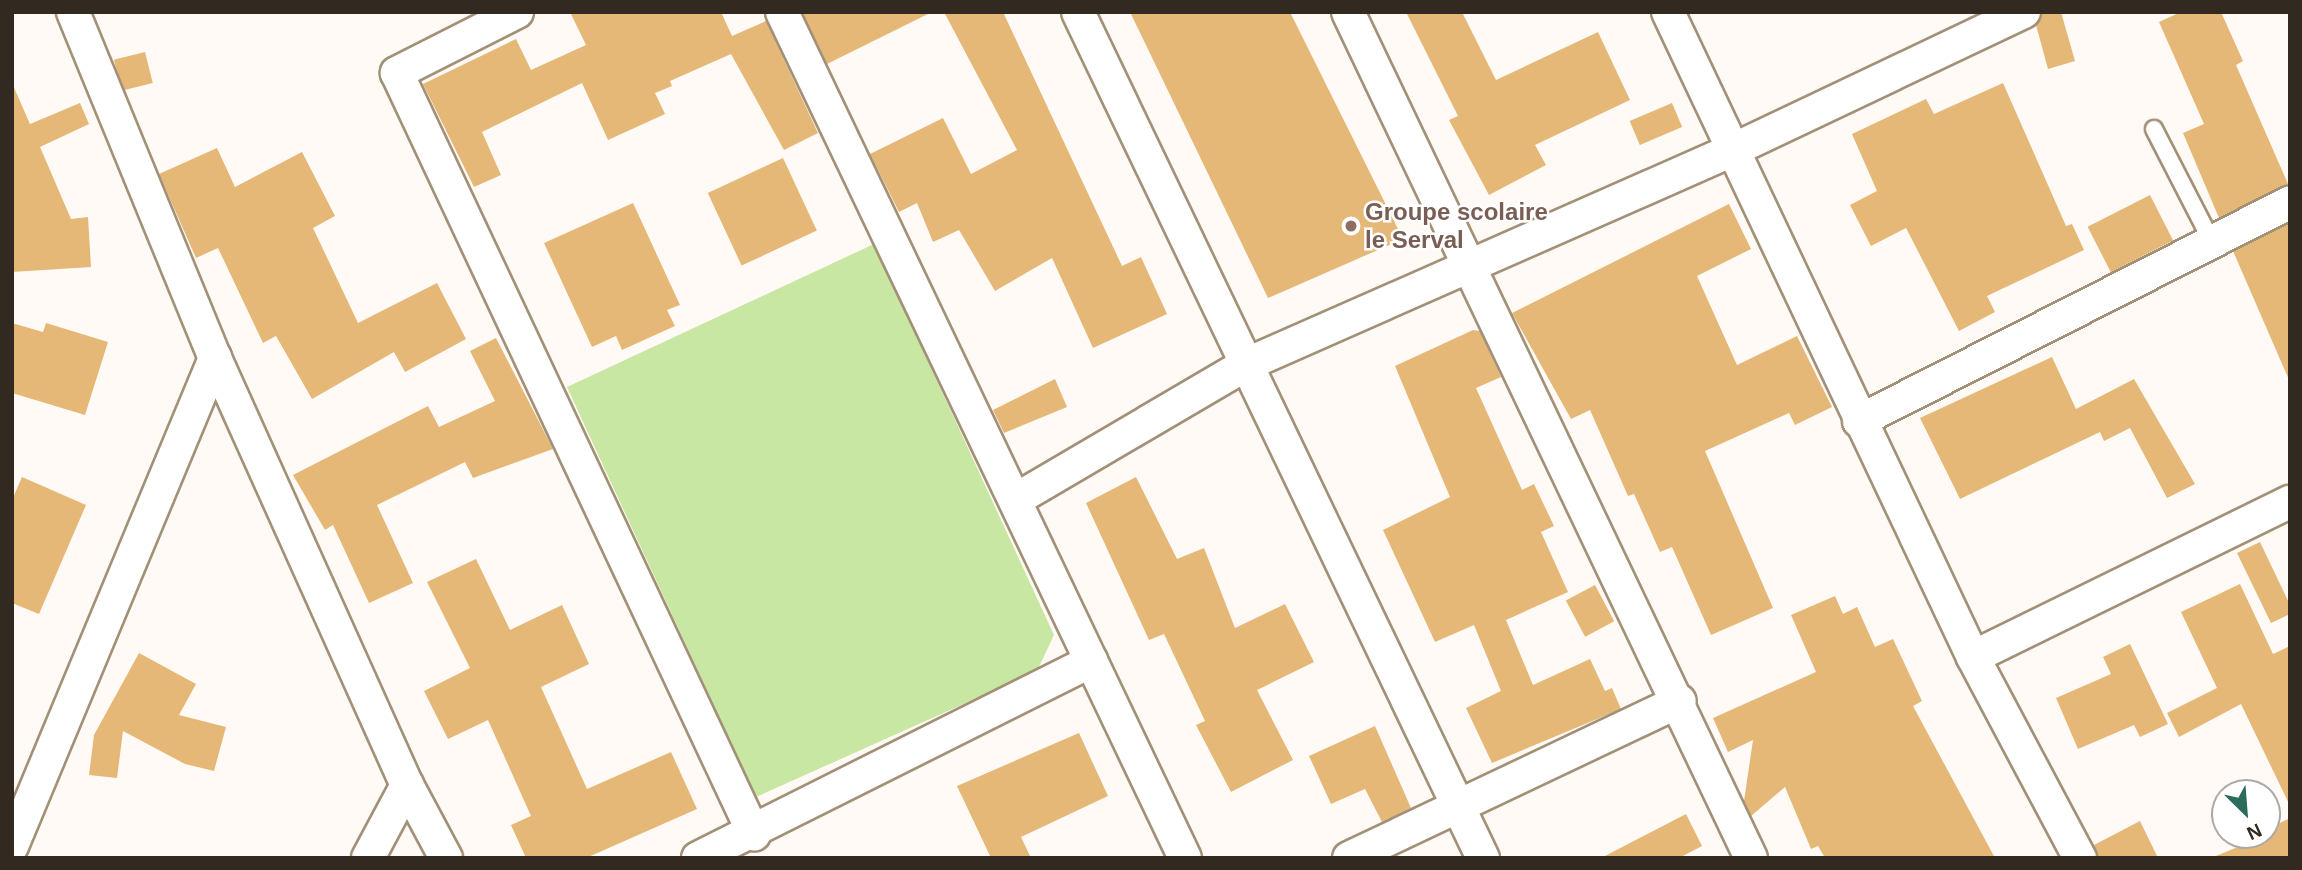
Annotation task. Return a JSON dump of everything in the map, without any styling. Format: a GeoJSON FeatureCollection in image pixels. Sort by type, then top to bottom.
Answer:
{"type":"FeatureCollection","features":[{"type":"Feature","properties":{"kind":"street"},"geometry":{"type":"LineString","coordinates":[[73,12],[215,358],[407,785],[446,858]]}},
{"type":"Feature","properties":{"kind":"street"},"geometry":{"type":"LineString","coordinates":[[517,12],[397,73],[754,834]]}},
{"type":"Feature","properties":{"kind":"street"},"geometry":{"type":"LineString","coordinates":[[782,12],[1185,858]]}},
{"type":"Feature","properties":{"kind":"street"},"geometry":{"type":"LineString","coordinates":[[1078,12],[1483,858]]}},
{"type":"Feature","properties":{"kind":"street"},"geometry":{"type":"LineString","coordinates":[[1348,12],[1467,266],[1679,701],[1751,858]]}},
{"type":"Feature","properties":{"kind":"street"},"geometry":{"type":"LineString","coordinates":[[1668,12],[1735,149],[1859,421],[1973,657],[2080,858]]}},
{"type":"Feature","properties":{"kind":"street"},"geometry":{"type":"LineString","coordinates":[[1015,500],[1245,365],[1735,149],[2024,12]]}},
{"type":"Feature","properties":{"kind":"street"},"geometry":{"type":"LineString","coordinates":[[1859,421],[2290,202]]}},
{"type":"Feature","properties":{"kind":"street"},"geometry":{"type":"LineString","coordinates":[[12,846],[215,358]]}},
{"type":"Feature","properties":{"kind":"street"},"geometry":{"type":"LineString","coordinates":[[1973,657],[2290,502]]}},
{"type":"Feature","properties":{"kind":"street"},"geometry":{"type":"LineString","coordinates":[[698,858],[754,834],[1091,661]]}},
{"type":"Feature","properties":{"kind":"street"},"geometry":{"type":"LineString","coordinates":[[1349,858],[1679,701]]}},
{"type":"Feature","properties":{"kind":"street"},"geometry":{"type":"LineString","coordinates":[[368,858],[407,785]]}},
{"type":"Feature","properties":{"kind":"lane"},"geometry":{"type":"LineString","coordinates":[[2154,129],[2212,242]]}},
{"type":"Feature","properties":{"kind":"green space"},"geometry":{"type":"Polygon","coordinates":[[[874,244],[1054,635],[1037,671],[756,797],[567,387],[874,244]]]}},
{"type":"Feature","properties":{"kind":"building"},"geometry":{"type":"Polygon","coordinates":[[[570,12],[721,12],[732,36],[766,21],[818,133],[784,150],[731,54],[670,81],[672,86],[655,93],[665,114],[608,140],[582,83],[482,132],[501,175],[474,187],[423,84],[516,39],[531,70],[586,45],[570,12]]]}},
{"type":"Feature","properties":{"kind":"building"},"geometry":{"type":"Polygon","coordinates":[[[802,12],[932,12],[827,64],[802,12]]]}},
{"type":"Feature","properties":{"kind":"building"},"geometry":{"type":"Polygon","coordinates":[[[944,12],[1003,12],[1122,266],[1141,257],[1167,314],[1093,348],[1052,258],[995,291],[959,230],[933,242],[917,203],[899,212],[870,154],[943,118],[971,174],[1017,150],[944,12]]]}},
{"type":"Feature","properties":{"kind":"building"},"geometry":{"type":"Polygon","coordinates":[[[1130,12],[1290,12],[1403,239],[1268,298],[1130,12]]]}},
{"type":"Feature","properties":{"kind":"building"},"geometry":{"type":"Polygon","coordinates":[[[1406,12],[1462,12],[1496,80],[1598,32],[1630,100],[1535,145],[1546,165],[1489,195],[1449,120],[1458,116],[1406,12]]]}},
{"type":"Feature","properties":{"kind":"building"},"geometry":{"type":"Polygon","coordinates":[[[2042,12],[2061,12],[2075,61],[2048,69],[2036,25],[2042,12]]]}},
{"type":"Feature","properties":{"kind":"building"},"geometry":{"type":"Polygon","coordinates":[[[2181,12],[2221,12],[2243,61],[2236,65],[2288,184],[2219,218],[2183,133],[2204,124],[2159,22],[2181,12]]]}},
{"type":"Feature","properties":{"kind":"building"},"geometry":{"type":"Polygon","coordinates":[[[145,52],[153,83],[122,91],[114,60],[145,52]]]}},
{"type":"Feature","properties":{"kind":"building"},"geometry":{"type":"Polygon","coordinates":[[[12,83],[30,124],[80,103],[89,124],[40,147],[71,219],[88,217],[91,267],[12,272],[12,83]]]}},
{"type":"Feature","properties":{"kind":"building"},"geometry":{"type":"Polygon","coordinates":[[[2003,83],[2066,226],[2072,224],[2084,250],[1987,296],[1995,312],[1959,331],[1906,228],[1871,246],[1850,205],[1877,191],[1852,134],[1926,99],[1934,114],[2003,83]]]}},
{"type":"Feature","properties":{"kind":"building"},"geometry":{"type":"Polygon","coordinates":[[[1672,103],[1682,127],[1640,145],[1630,121],[1672,103]]]}},
{"type":"Feature","properties":{"kind":"building"},"geometry":{"type":"Polygon","coordinates":[[[217,148],[235,187],[302,152],[335,216],[313,228],[358,323],[437,283],[466,339],[405,372],[394,352],[312,399],[276,336],[263,343],[218,248],[196,258],[159,174],[217,148]]]}},
{"type":"Feature","properties":{"kind":"building"},"geometry":{"type":"Polygon","coordinates":[[[783,158],[817,231],[742,266],[708,193],[783,158]]]}},
{"type":"Feature","properties":{"kind":"building"},"geometry":{"type":"Polygon","coordinates":[[[2150,195],[2173,240],[2111,272],[2088,227],[2150,195]]]}},
{"type":"Feature","properties":{"kind":"building"},"geometry":{"type":"Polygon","coordinates":[[[633,203],[680,305],[667,310],[675,326],[622,350],[616,336],[592,347],[544,243],[633,203]]]}},
{"type":"Feature","properties":{"kind":"building"},"geometry":{"type":"Polygon","coordinates":[[[1729,204],[1751,249],[1697,276],[1737,365],[1797,336],[1832,407],[1795,425],[1789,413],[1705,451],[1773,608],[1711,635],[1672,547],[1660,552],[1634,494],[1628,496],[1590,410],[1571,419],[1512,313],[1729,204]]]}},
{"type":"Feature","properties":{"kind":"building"},"geometry":{"type":"Polygon","coordinates":[[[2290,223],[2290,382],[2233,251],[2290,223]]]}},
{"type":"Feature","properties":{"kind":"building"},"geometry":{"type":"Polygon","coordinates":[[[12,323],[43,332],[46,323],[108,342],[85,415],[12,393],[12,323]]]}},
{"type":"Feature","properties":{"kind":"building"},"geometry":{"type":"Polygon","coordinates":[[[1473,330],[1480,331],[1501,377],[1476,388],[1522,490],[1534,484],[1554,526],[1541,532],[1568,592],[1506,620],[1533,685],[1590,659],[1605,691],[1612,688],[1621,709],[1492,763],[1466,708],[1501,691],[1474,625],[1435,642],[1383,530],[1450,497],[1395,366],[1473,330]]]}},
{"type":"Feature","properties":{"kind":"building"},"geometry":{"type":"Polygon","coordinates":[[[496,338],[553,449],[473,478],[465,462],[377,505],[413,583],[369,603],[333,525],[325,530],[293,475],[428,406],[439,427],[495,401],[470,351],[496,338]]]}},
{"type":"Feature","properties":{"kind":"building"},"geometry":{"type":"Polygon","coordinates":[[[2052,357],[2076,409],[2134,379],[2195,484],[2167,498],[2130,428],[2104,441],[2100,432],[1960,499],[1920,418],[2052,357]]]}},
{"type":"Feature","properties":{"kind":"building"},"geometry":{"type":"Polygon","coordinates":[[[1055,379],[1067,407],[1004,433],[993,410],[1055,379]]]}},
{"type":"Feature","properties":{"kind":"building"},"geometry":{"type":"Polygon","coordinates":[[[22,477],[86,505],[39,614],[12,603],[12,500],[22,477]]]}},
{"type":"Feature","properties":{"kind":"building"},"geometry":{"type":"Polygon","coordinates":[[[1136,477],[1177,559],[1204,548],[1235,628],[1285,604],[1314,662],[1257,690],[1293,760],[1231,792],[1196,725],[1205,721],[1164,634],[1149,640],[1086,503],[1136,477]]]}},
{"type":"Feature","properties":{"kind":"building"},"geometry":{"type":"Polygon","coordinates":[[[2260,542],[2290,605],[2290,614],[2271,623],[2237,553],[2260,542]]]}},
{"type":"Feature","properties":{"kind":"building"},"geometry":{"type":"Polygon","coordinates":[[[476,559],[510,630],[562,605],[589,664],[541,687],[587,789],[671,752],[697,809],[586,858],[526,858],[511,825],[531,816],[488,720],[448,739],[424,691],[470,668],[427,582],[476,559]]]}},
{"type":"Feature","properties":{"kind":"building"},"geometry":{"type":"Polygon","coordinates":[[[2240,584],[2273,654],[2290,646],[2290,806],[2281,787],[2281,779],[2277,779],[2241,704],[2179,737],[2167,713],[2217,688],[2181,612],[2240,584]]]}},
{"type":"Feature","properties":{"kind":"building"},"geometry":{"type":"Polygon","coordinates":[[[1595,585],[1614,621],[1585,637],[1566,600],[1595,585]]]}},
{"type":"Feature","properties":{"kind":"building"},"geometry":{"type":"Polygon","coordinates":[[[1835,596],[1843,614],[1857,607],[1875,647],[1893,639],[1922,701],[1913,706],[1995,858],[1825,858],[1818,846],[1811,849],[1785,787],[1751,816],[1744,801],[1753,740],[1728,752],[1713,718],[1816,672],[1791,615],[1835,596]]]}},
{"type":"Feature","properties":{"kind":"building"},"geometry":{"type":"Polygon","coordinates":[[[2130,644],[2168,724],[2140,737],[2134,725],[2078,749],[2056,698],[2111,674],[2103,657],[2130,644]]]}},
{"type":"Feature","properties":{"kind":"building"},"geometry":{"type":"Polygon","coordinates":[[[139,653],[196,684],[179,715],[226,727],[214,771],[185,764],[123,731],[117,778],[89,775],[94,735],[139,653]]]}},
{"type":"Feature","properties":{"kind":"building"},"geometry":{"type":"Polygon","coordinates":[[[1375,726],[1411,808],[1382,822],[1365,789],[1331,804],[1309,756],[1375,726]]]}},
{"type":"Feature","properties":{"kind":"building"},"geometry":{"type":"Polygon","coordinates":[[[1079,733],[1108,796],[1021,837],[1031,858],[991,858],[957,786],[1079,733]]]}},
{"type":"Feature","properties":{"kind":"building"},"geometry":{"type":"Polygon","coordinates":[[[1686,814],[1702,846],[1679,858],[1601,858],[1686,814]]]}},
{"type":"Feature","properties":{"kind":"building"},"geometry":{"type":"Polygon","coordinates":[[[2290,818],[2290,858],[2211,858],[2233,849],[2281,849],[2281,822],[2290,818]]]}},
{"type":"Feature","properties":{"kind":"building"},"geometry":{"type":"Polygon","coordinates":[[[2140,821],[2158,858],[2098,858],[2094,845],[2140,821]]]}},
{"type":"Feature","properties":{"kind":"place","name":"Groupe scolaire le Serval"},"geometry":{"type":"Point","coordinates":[1351,226]}}]}
